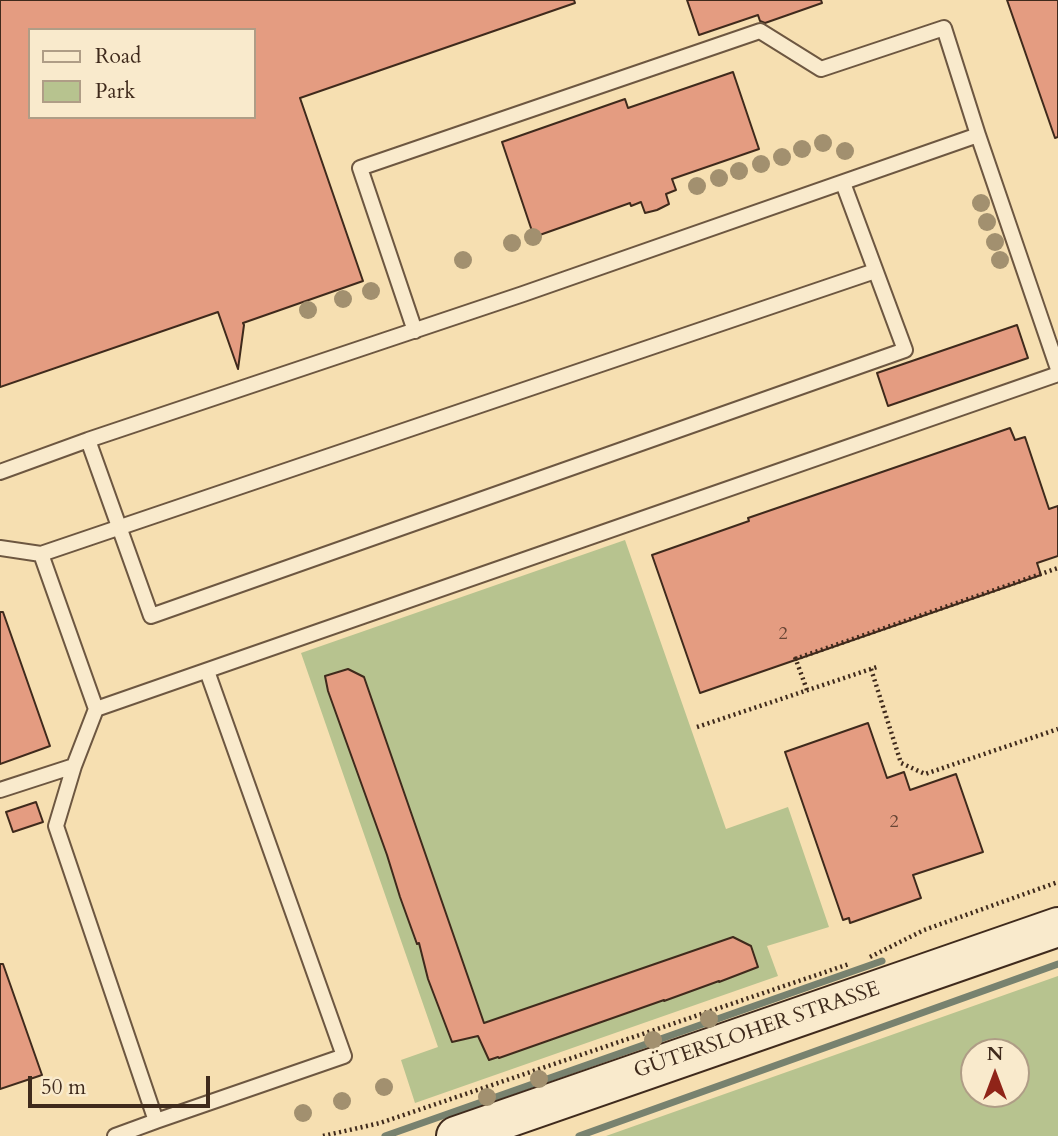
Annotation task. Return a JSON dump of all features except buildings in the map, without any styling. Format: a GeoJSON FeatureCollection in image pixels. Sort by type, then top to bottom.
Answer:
{"type":"FeatureCollection","features":[{"type":"Feature","properties":{"kind":"main road","name":"GÜTERSLOHER STRASSE"},"geometry":{"type":"LineString","coordinates":[[456,1136],[1058,927]]}},
{"type":"Feature","properties":{"kind":"lane"},"geometry":{"type":"LineString","coordinates":[[96,709],[1058,371],[944,28],[821,69],[760,31],[360,169],[415,331]]}},
{"type":"Feature","properties":{"kind":"lane"},"geometry":{"type":"LineString","coordinates":[[0,472],[978,135]]}},
{"type":"Feature","properties":{"kind":"lane"},"geometry":{"type":"LineString","coordinates":[[88,440],[151,616],[905,350],[843,183]]}},
{"type":"Feature","properties":{"kind":"lane"},"geometry":{"type":"LineString","coordinates":[[0,548],[41,554],[875,271]]}},
{"type":"Feature","properties":{"kind":"lane"},"geometry":{"type":"LineString","coordinates":[[41,554],[96,709],[74,766],[56,826],[156,1121]]}},
{"type":"Feature","properties":{"kind":"lane"},"geometry":{"type":"LineString","coordinates":[[115,1136],[344,1056],[206,671]]}},
{"type":"Feature","properties":{"kind":"lane"},"geometry":{"type":"LineString","coordinates":[[0,789],[74,766]]}},
{"type":"Feature","properties":{"kind":"path"},"geometry":{"type":"LineString","coordinates":[[807,690],[795,657],[1058,568]]}},
{"type":"Feature","properties":{"kind":"path"},"geometry":{"type":"LineString","coordinates":[[697,727],[877,667]]}},
{"type":"Feature","properties":{"kind":"path"},"geometry":{"type":"LineString","coordinates":[[871,669],[901,763],[925,774],[1058,729]]}},
{"type":"Feature","properties":{"kind":"path"},"geometry":{"type":"LineString","coordinates":[[323,1136],[380,1123],[874,955],[924,930],[1058,882]]}},
{"type":"Feature","properties":{"kind":"green space"},"geometry":{"type":"Polygon","coordinates":[[[625,540],[726,829],[788,807],[829,927],[767,946],[778,976],[415,1103],[401,1060],[438,1047],[301,653],[625,540]]]}},
{"type":"Feature","properties":{"kind":"green space"},"geometry":{"type":"Polygon","coordinates":[[[1058,976],[1058,1136],[606,1136],[1058,976]]]}},
{"type":"Feature","properties":{"kind":"waterway"},"geometry":{"type":"LineString","coordinates":[[385,1136],[882,961]]}},
{"type":"Feature","properties":{"kind":"waterway"},"geometry":{"type":"LineString","coordinates":[[579,1136],[1058,964]]}}]}
